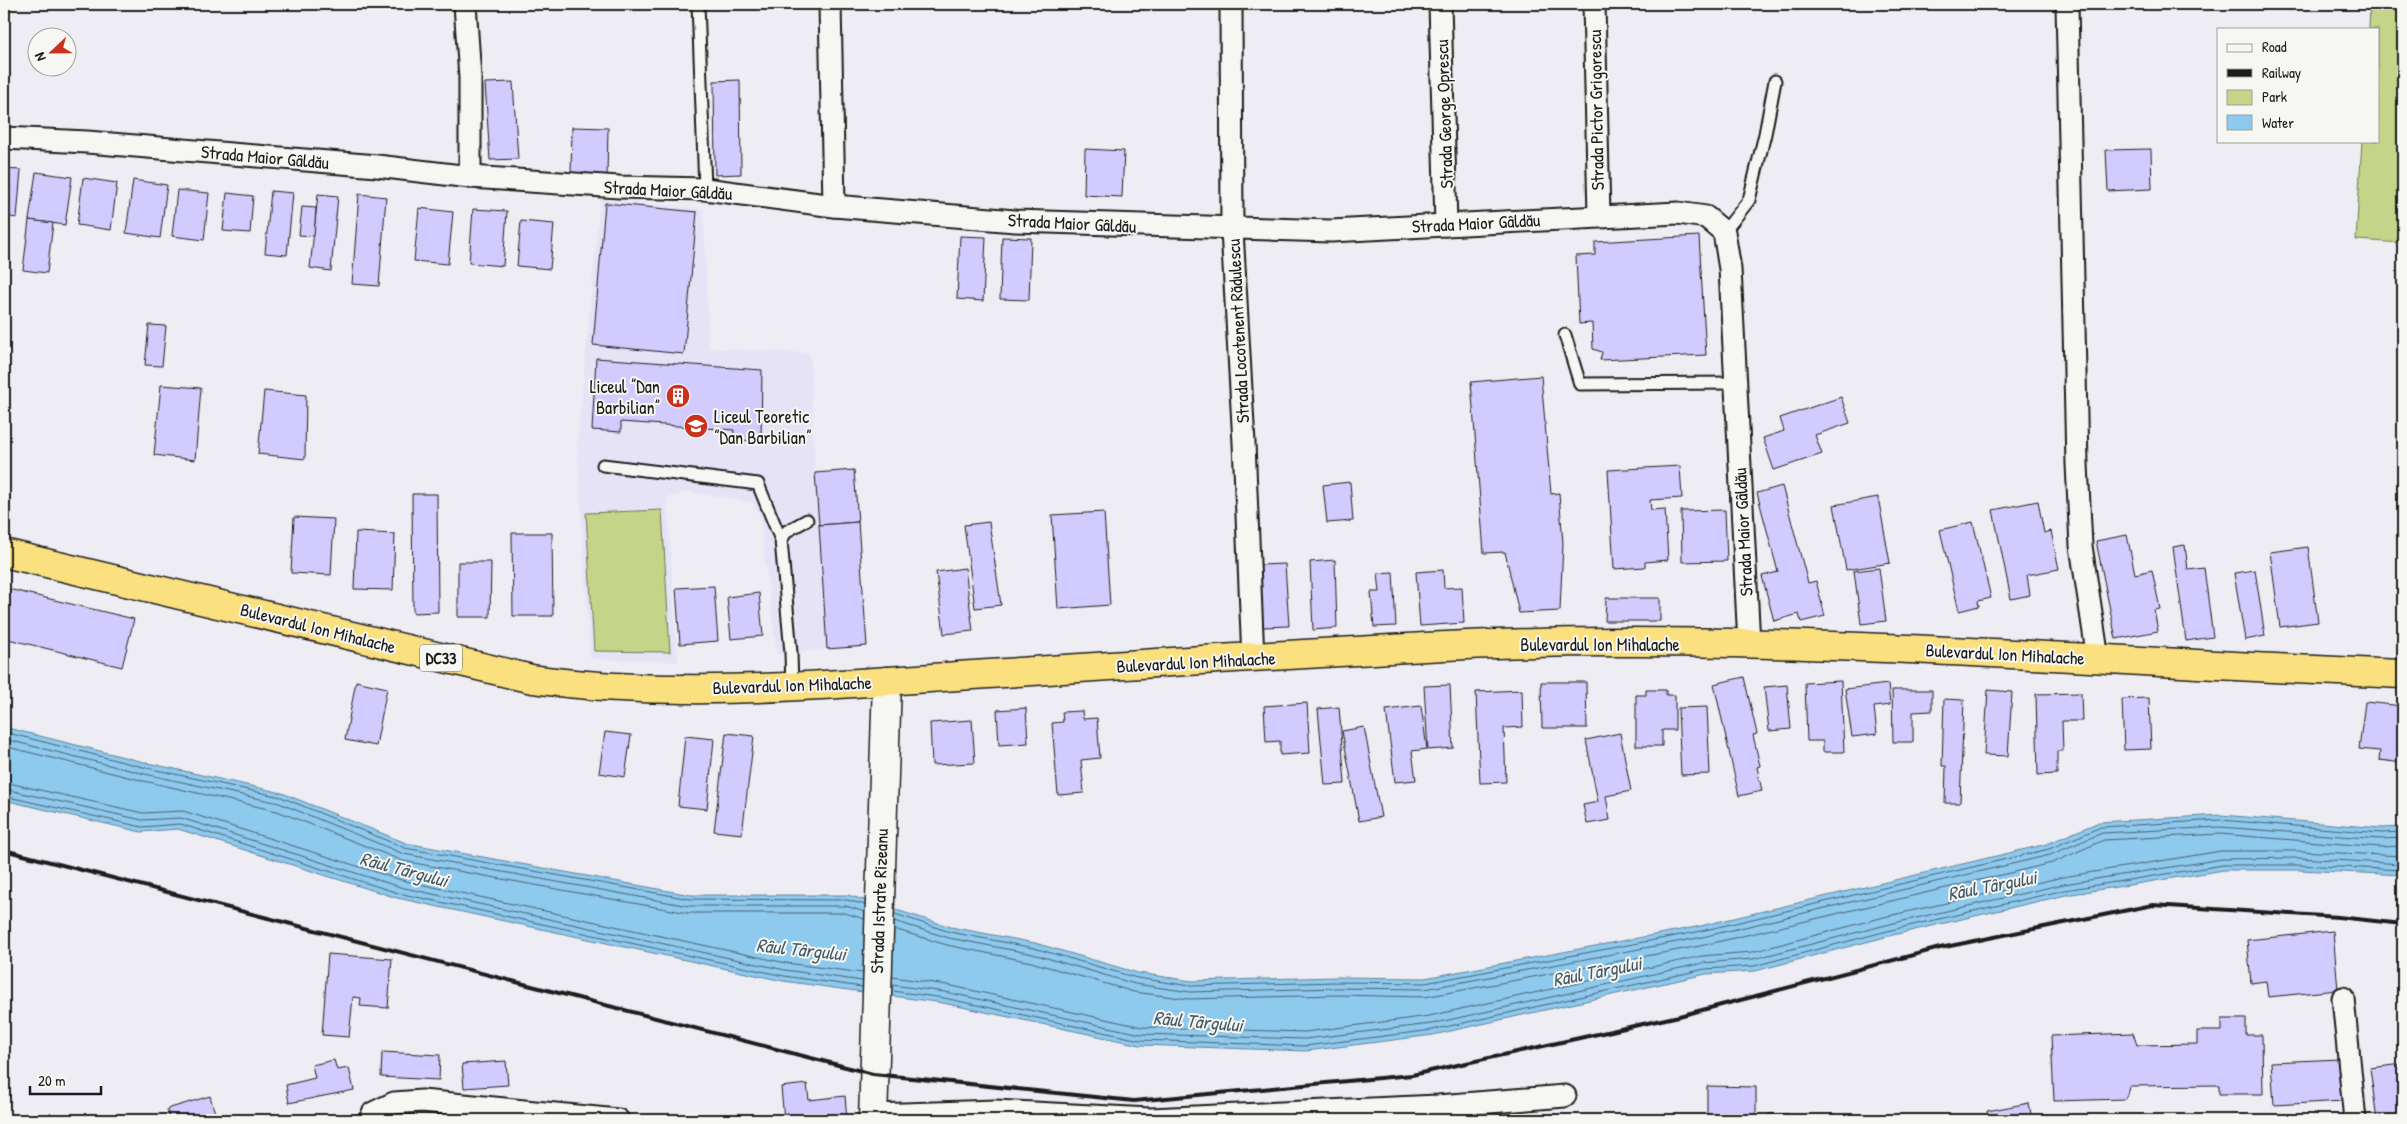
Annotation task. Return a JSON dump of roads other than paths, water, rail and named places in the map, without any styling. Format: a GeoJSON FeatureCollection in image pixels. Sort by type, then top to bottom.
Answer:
{"type":"FeatureCollection","features":[{"type":"Feature","properties":{"kind":"highway","name":"Bulevardul Ion Mihalache"},"geometry":{"type":"LineString","coordinates":[[4,553],[532,679],[584,686],[638,690],[792,686],[1427,647],[1545,644],[1749,644],[2403,674]]}},
{"type":"Feature","properties":{"kind":"street"},"geometry":{"type":"LineString","coordinates":[[465,4],[470,78],[470,177]]}},
{"type":"Feature","properties":{"kind":"street"},"geometry":{"type":"LineString","coordinates":[[830,4],[834,206]]}},
{"type":"Feature","properties":{"kind":"street","name":"Strada Locotenent Rădulescu"},"geometry":{"type":"LineString","coordinates":[[1231,4],[1232,230],[1244,443],[1252,659]]}},
{"type":"Feature","properties":{"kind":"street","name":"Strada George Oprescu"},"geometry":{"type":"LineString","coordinates":[[1440,4],[1446,225]]}},
{"type":"Feature","properties":{"kind":"street","name":"Strada Pictor Grigorescu"},"geometry":{"type":"LineString","coordinates":[[1594,4],[1599,216]]}},
{"type":"Feature","properties":{"kind":"street"},"geometry":{"type":"LineString","coordinates":[[2067,4],[2077,464],[2081,546],[2098,659]]}},
{"type":"Feature","properties":{"kind":"street","name":"Strada Maior Gâldău"},"geometry":{"type":"LineString","coordinates":[[4,138],[86,142],[377,166],[470,177],[619,187],[705,189],[834,206],[1015,221],[1331,232],[1599,216],[1678,213],[1706,217],[1724,232],[1730,269],[1749,644]]}},
{"type":"Feature","properties":{"kind":"street","name":"Strada Istrate Rizeanu"},"geometry":{"type":"LineString","coordinates":[[873,1118],[880,840],[887,681]]}},
{"type":"Feature","properties":{"kind":"street"},"geometry":{"type":"LineString","coordinates":[[2343,998],[2355,1120]]}},
{"type":"Feature","properties":{"kind":"street"},"geometry":{"type":"LineString","coordinates":[[873,1118],[996,1111],[1150,1118],[1438,1106],[1564,1096]]}},
{"type":"Feature","properties":{"kind":"street"},"geometry":{"type":"LineString","coordinates":[[370,1120],[373,1114],[394,1103],[422,1101],[618,1120]]}},
{"type":"Feature","properties":{"kind":"lane"},"geometry":{"type":"LineString","coordinates":[[698,4],[705,189]]}},
{"type":"Feature","properties":{"kind":"lane"},"geometry":{"type":"LineString","coordinates":[[1724,232],[1749,200],[1765,134],[1775,80]]}},
{"type":"Feature","properties":{"kind":"lane"},"geometry":{"type":"LineString","coordinates":[[1565,335],[1580,384],[1735,383]]}},
{"type":"Feature","properties":{"kind":"lane"},"geometry":{"type":"LineString","coordinates":[[603,465],[758,484],[781,540],[792,686]]}},
{"type":"Feature","properties":{"kind":"lane"},"geometry":{"type":"LineString","coordinates":[[781,540],[787,532],[807,520]]}},
{"type":"Feature","properties":{"kind":"water","name":"Râul Târgului"},"geometry":{"type":"Polygon","coordinates":[[[4,727],[148,763],[282,793],[406,843],[691,895],[848,895],[951,927],[1035,943],[1138,973],[1192,981],[1337,977],[1425,978],[1696,927],[2047,844],[2099,822],[2221,815],[2382,828],[2403,827],[2403,875],[2299,870],[2224,870],[2066,895],[1893,935],[1755,971],[1706,974],[1433,1035],[1306,1051],[1140,1045],[943,1003],[783,981],[397,898],[178,829],[141,832],[4,800],[4,727]]]}},
{"type":"Feature","properties":{"kind":"railway"},"geometry":{"type":"LineString","coordinates":[[4,850],[873,1074],[1134,1101],[1412,1075],[1679,1016],[1940,948],[2153,905],[2338,917],[2403,924]]}},
{"type":"Feature","properties":{"kind":"place","name":"Liceul ”Dan Barbilian”"},"geometry":{"type":"Point","coordinates":[678,396]}},
{"type":"Feature","properties":{"kind":"place","name":"Liceul Teoretic ”Dan Barbilian”"},"geometry":{"type":"Point","coordinates":[696,426]}}]}
